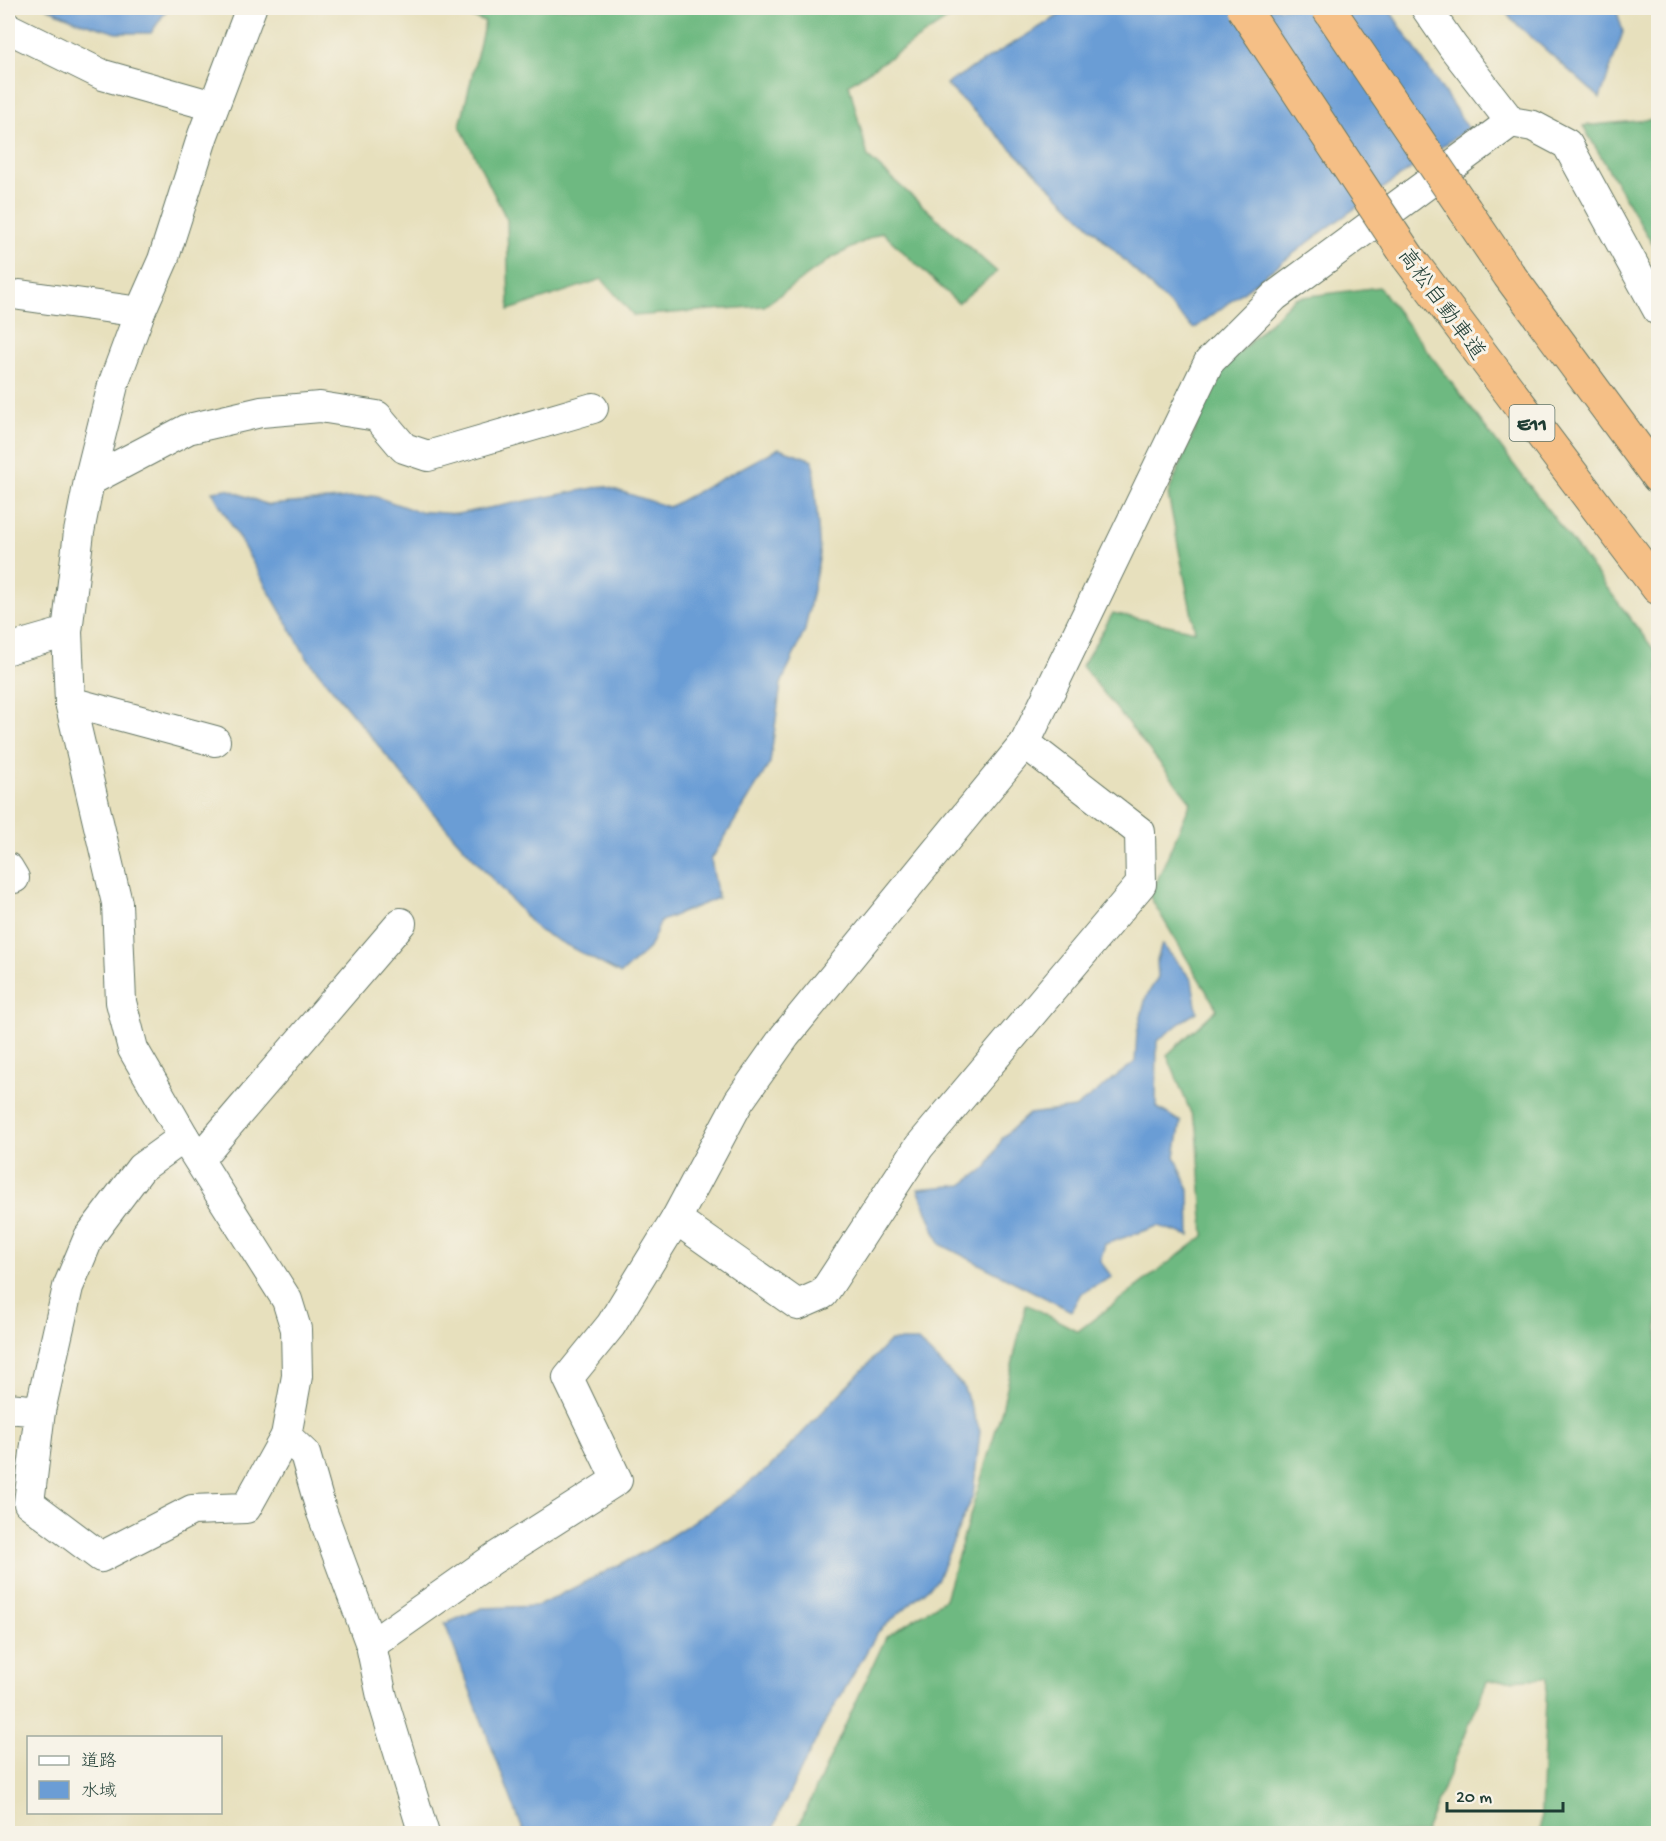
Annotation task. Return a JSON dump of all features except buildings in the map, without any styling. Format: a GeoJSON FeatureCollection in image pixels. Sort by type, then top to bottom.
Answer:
{"type":"FeatureCollection","features":[{"type":"Feature","properties":{"kind":"highway","name":"高松自動車道"},"geometry":{"type":"LineString","coordinates":[[1243,8],[1408,257],[1659,588]]}},
{"type":"Feature","properties":{"kind":"highway"},"geometry":{"type":"LineString","coordinates":[[1328,8],[1509,275],[1659,477]]}},
{"type":"Feature","properties":{"kind":"street"},"geometry":{"type":"LineString","coordinates":[[251,8],[213,106],[163,260],[140,312],[113,385],[79,532],[67,632],[70,702],[117,903],[121,1002],[133,1049],[191,1148],[287,1300],[296,1329],[297,1376],[286,1436],[246,1508],[192,1510],[101,1557],[29,1503],[40,1411],[68,1287],[89,1237],[141,1168],[191,1148],[401,923]]}},
{"type":"Feature","properties":{"kind":"street"},"geometry":{"type":"LineString","coordinates":[[1426,8],[1511,122],[1533,126],[1567,144],[1659,310]]}},
{"type":"Feature","properties":{"kind":"street"},"geometry":{"type":"LineString","coordinates":[[8,28],[103,75],[213,106]]}},
{"type":"Feature","properties":{"kind":"street"},"geometry":{"type":"LineString","coordinates":[[371,1645],[494,1559],[617,1480],[568,1378],[611,1325],[676,1219],[739,1101],[785,1036],[1025,743],[1209,362],[1275,296],[1511,122]]}},
{"type":"Feature","properties":{"kind":"street"},"geometry":{"type":"LineString","coordinates":[[20,295],[140,312]]}},
{"type":"Feature","properties":{"kind":"street"},"geometry":{"type":"LineString","coordinates":[[89,481],[188,429],[261,412],[320,407],[377,416],[404,448],[428,456],[593,408]]}},
{"type":"Feature","properties":{"kind":"street"},"geometry":{"type":"LineString","coordinates":[[8,649],[67,632]]}},
{"type":"Feature","properties":{"kind":"street"},"geometry":{"type":"LineString","coordinates":[[70,702],[215,741]]}},
{"type":"Feature","properties":{"kind":"street"},"geometry":{"type":"LineString","coordinates":[[676,1219],[798,1305],[824,1294],[919,1147],[1141,884],[1140,832],[1025,743]]}},
{"type":"Feature","properties":{"kind":"street"},"geometry":{"type":"LineString","coordinates":[[8,1408],[40,1411]]}},
{"type":"Feature","properties":{"kind":"street"},"geometry":{"type":"LineString","coordinates":[[286,1436],[305,1454],[321,1510],[371,1645],[382,1697],[424,1833]]}},
{"type":"Feature","properties":{"kind":"green space"},"geometry":{"type":"Polygon","coordinates":[[[446,8],[965,8],[849,84],[868,157],[997,272],[958,303],[882,232],[832,258],[764,306],[634,316],[602,279],[509,310],[507,220],[460,126],[485,22],[446,8]]]}},
{"type":"Feature","properties":{"kind":"green space"},"geometry":{"type":"Polygon","coordinates":[[[1658,119],[1658,254],[1583,126],[1658,119]]]}},
{"type":"Feature","properties":{"kind":"green space"},"geometry":{"type":"Polygon","coordinates":[[[1379,287],[1658,655],[1658,1833],[1540,1833],[1547,1678],[1487,1681],[1425,1833],[795,1834],[886,1637],[945,1599],[1002,1409],[1026,1304],[1078,1331],[1204,1236],[1197,1128],[1167,1055],[1217,1009],[1150,897],[1191,802],[1082,666],[1113,613],[1195,631],[1168,494],[1219,372],[1295,298],[1379,287]]]}},
{"type":"Feature","properties":{"kind":"water"},"geometry":{"type":"Polygon","coordinates":[[[46,8],[168,8],[151,33],[117,33],[80,22],[46,8]]]}},
{"type":"Feature","properties":{"kind":"water"},"geometry":{"type":"Polygon","coordinates":[[[1071,8],[1388,8],[1468,128],[1326,229],[1194,329],[946,84],[1071,8]]]}},
{"type":"Feature","properties":{"kind":"water"},"geometry":{"type":"Polygon","coordinates":[[[1503,8],[1616,8],[1623,32],[1600,98],[1511,19],[1503,8]]]}},
{"type":"Feature","properties":{"kind":"water"},"geometry":{"type":"Polygon","coordinates":[[[779,448],[813,460],[820,554],[805,630],[781,684],[770,763],[711,860],[718,898],[661,921],[649,948],[621,974],[538,930],[435,815],[307,658],[212,491],[227,489],[268,505],[374,496],[416,511],[457,514],[604,486],[669,507],[779,448]]]}},
{"type":"Feature","properties":{"kind":"water"},"geometry":{"type":"Polygon","coordinates":[[[1162,944],[1192,980],[1197,1012],[1157,1041],[1156,1107],[1181,1122],[1175,1156],[1189,1190],[1190,1236],[1158,1226],[1105,1244],[1100,1261],[1112,1277],[1081,1293],[1071,1311],[940,1244],[918,1189],[962,1185],[987,1167],[1003,1137],[1029,1114],[1075,1108],[1135,1062],[1137,1033],[1146,997],[1158,977],[1157,960],[1162,944]]]}},
{"type":"Feature","properties":{"kind":"water"},"geometry":{"type":"Polygon","coordinates":[[[890,1341],[918,1341],[963,1386],[980,1431],[973,1495],[937,1580],[878,1632],[822,1728],[779,1814],[773,1833],[524,1833],[445,1624],[482,1608],[538,1606],[652,1548],[716,1507],[769,1468],[890,1341]]]}}]}
